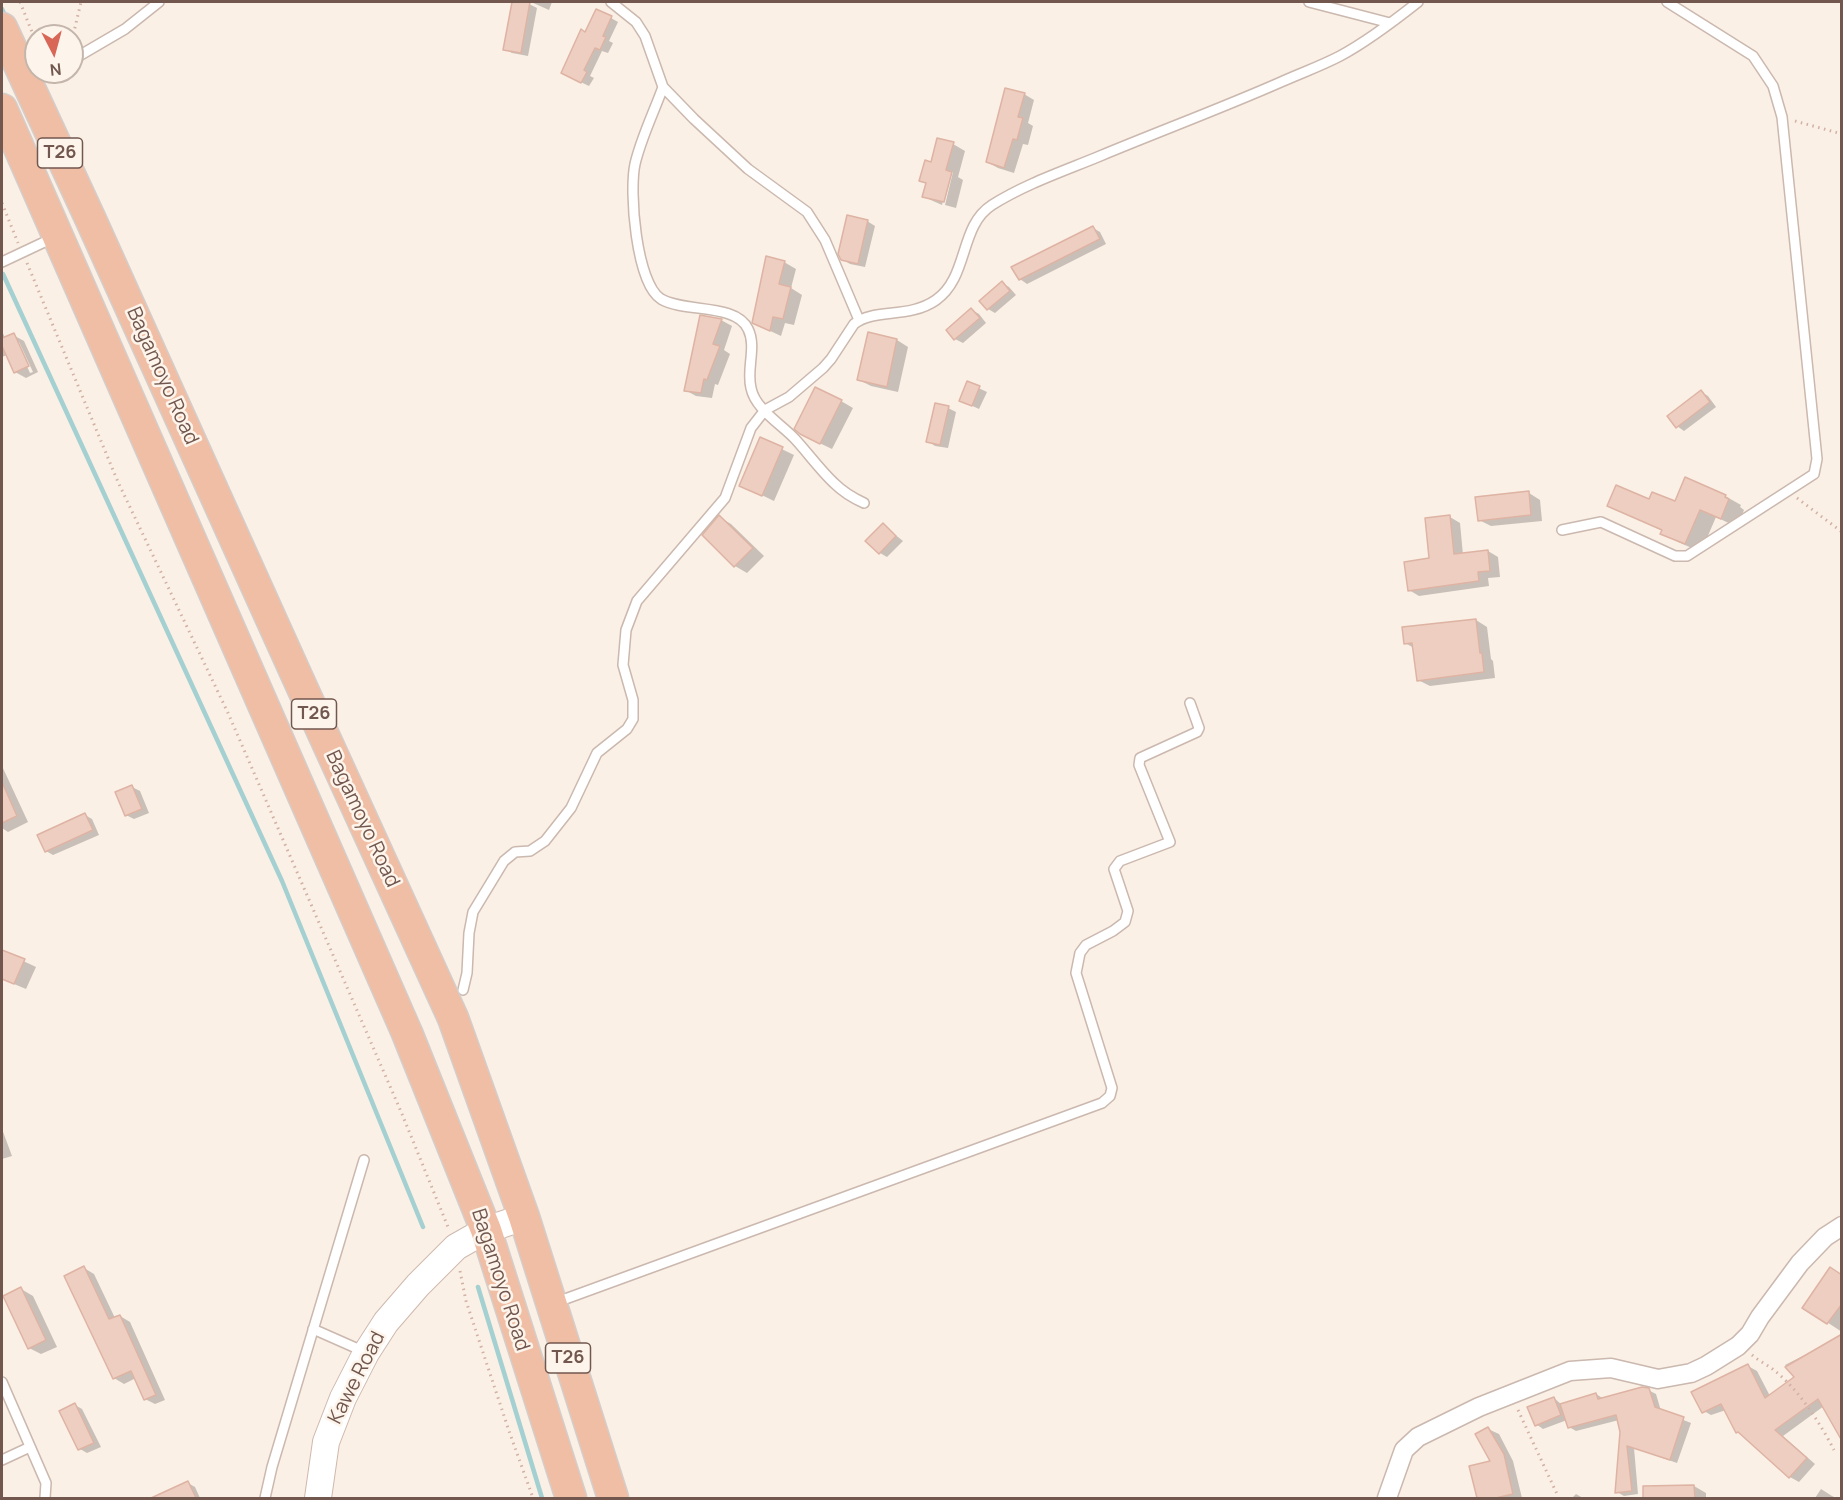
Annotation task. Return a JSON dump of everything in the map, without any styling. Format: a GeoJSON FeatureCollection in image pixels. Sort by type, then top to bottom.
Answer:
{"type":"FeatureCollection","features":[{"type":"Feature","properties":{"kind":"highway","name":"Bagamoyo Road"},"geometry":{"type":"LineString","coordinates":[[2,28],[24,58]]}},
{"type":"Feature","properties":{"kind":"highway","name":"Bagamoyo Road"},"geometry":{"type":"LineString","coordinates":[[41,84],[90,218],[453,1018],[524,1217],[613,1498]]}},
{"type":"Feature","properties":{"kind":"highway","name":"Bagamoyo Road"},"geometry":{"type":"LineString","coordinates":[[2,109],[402,1022],[486,1230],[571,1498]]}},
{"type":"Feature","properties":{"kind":"main road","name":"Kawe Road"},"geometry":{"type":"LineString","coordinates":[[318,1498],[326,1442],[343,1398],[366,1353],[386,1322],[418,1285],[456,1247],[486,1230],[524,1217]]}},
{"type":"Feature","properties":{"kind":"street"},"geometry":{"type":"LineString","coordinates":[[57,236],[90,218]]}},
{"type":"Feature","properties":{"kind":"street"},"geometry":{"type":"LineString","coordinates":[[1387,1498],[1404,1450],[1418,1437],[1479,1407],[1570,1371],[1595,1368],[1618,1369],[1658,1379],[1691,1373],[1706,1366],[1738,1346],[1750,1334],[1800,1263],[1825,1237],[1842,1226]]}},
{"type":"Feature","properties":{"kind":"lane"},"geometry":{"type":"LineString","coordinates":[[84,53],[125,29],[159,2]]}},
{"type":"Feature","properties":{"kind":"lane"},"geometry":{"type":"LineString","coordinates":[[611,2],[636,22],[663,87],[748,169],[807,212],[825,240],[859,320]]}},
{"type":"Feature","properties":{"kind":"lane"},"geometry":{"type":"LineString","coordinates":[[1309,2],[1390,23]]}},
{"type":"Feature","properties":{"kind":"lane"},"geometry":{"type":"LineString","coordinates":[[463,990],[473,912],[504,861],[514,852],[530,851],[545,841],[571,808],[597,753],[627,729],[633,719],[633,700],[623,665],[626,630],[637,601],[725,498],[751,428],[765,410],[789,397],[823,368],[859,320],[911,312],[938,299],[951,284],[974,223],[983,211],[994,204],[1040,181],[1224,107],[1340,56],[1418,2]]}},
{"type":"Feature","properties":{"kind":"lane"},"geometry":{"type":"LineString","coordinates":[[1562,530],[1600,522],[1675,556],[1687,556],[1814,474],[1817,459],[1782,117],[1773,86],[1753,56],[1667,2]]}},
{"type":"Feature","properties":{"kind":"lane"},"geometry":{"type":"LineString","coordinates":[[663,87],[635,165],[633,202],[639,254],[648,281],[661,299],[683,306],[735,315],[744,322],[752,344],[750,387],[753,394],[832,482],[849,496],[864,503]]}},
{"type":"Feature","properties":{"kind":"lane"},"geometry":{"type":"LineString","coordinates":[[2,262],[57,236]]}},
{"type":"Feature","properties":{"kind":"lane"},"geometry":{"type":"LineString","coordinates":[[552,1304],[1091,1108],[1110,1096],[1112,1088],[1076,973],[1080,953],[1086,945],[1125,922],[1128,911],[1114,869],[1120,861],[1170,842],[1139,765],[1140,758],[1197,732],[1199,728],[1190,703]]}},
{"type":"Feature","properties":{"kind":"lane"},"geometry":{"type":"LineString","coordinates":[[265,1498],[272,1467],[364,1160]]}},
{"type":"Feature","properties":{"kind":"lane"},"geometry":{"type":"LineString","coordinates":[[313,1329],[366,1353]]}},
{"type":"Feature","properties":{"kind":"lane"},"geometry":{"type":"LineString","coordinates":[[2,1382],[46,1483],[45,1498]]}},
{"type":"Feature","properties":{"kind":"lane"},"geometry":{"type":"LineString","coordinates":[[2,1460],[30,1447]]}},
{"type":"Feature","properties":{"kind":"path"},"geometry":{"type":"LineString","coordinates":[[20,2],[29,24]]}},
{"type":"Feature","properties":{"kind":"path"},"geometry":{"type":"LineString","coordinates":[[76,24],[81,2]]}},
{"type":"Feature","properties":{"kind":"path"},"geometry":{"type":"LineString","coordinates":[[1782,117],[1842,134]]}},
{"type":"Feature","properties":{"kind":"path"},"geometry":{"type":"LineString","coordinates":[[2,203],[118,482],[228,713],[402,1114],[456,1247],[466,1301],[533,1498]]}},
{"type":"Feature","properties":{"kind":"path"},"geometry":{"type":"LineString","coordinates":[[1788,492],[1842,532]]}},
{"type":"Feature","properties":{"kind":"path"},"geometry":{"type":"LineString","coordinates":[[1738,1346],[1776,1371],[1820,1424],[1834,1450]]}},
{"type":"Feature","properties":{"kind":"path"},"geometry":{"type":"LineString","coordinates":[[1512,1394],[1557,1494]]}},
{"type":"Feature","properties":{"kind":"building"},"geometry":{"type":"Polygon","coordinates":[[[512,2],[530,2],[521,53],[503,50],[512,2]]]}},
{"type":"Feature","properties":{"kind":"building"},"geometry":{"type":"Polygon","coordinates":[[[596,9],[612,16],[603,36],[606,37],[600,50],[595,48],[584,70],[587,72],[581,83],[561,73],[581,29],[585,32],[596,9]]]}},
{"type":"Feature","properties":{"kind":"building"},"geometry":{"type":"Polygon","coordinates":[[[1005,88],[1025,93],[1018,117],[1023,118],[1017,140],[1013,139],[1004,168],[986,162],[1005,88]]]}},
{"type":"Feature","properties":{"kind":"building"},"geometry":{"type":"Polygon","coordinates":[[[937,138],[954,142],[946,170],[952,172],[944,202],[922,197],[926,183],[919,181],[925,160],[931,162],[937,138]]]}},
{"type":"Feature","properties":{"kind":"building"},"geometry":{"type":"Polygon","coordinates":[[[847,215],[868,220],[858,264],[841,260],[838,254],[847,215]]]}},
{"type":"Feature","properties":{"kind":"building"},"geometry":{"type":"Polygon","coordinates":[[[1093,226],[1100,239],[1019,280],[1011,267],[1093,226]]]}},
{"type":"Feature","properties":{"kind":"building"},"geometry":{"type":"Polygon","coordinates":[[[766,256],[785,261],[779,284],[791,287],[783,319],[773,317],[770,331],[752,323],[766,256]]]}},
{"type":"Feature","properties":{"kind":"building"},"geometry":{"type":"Polygon","coordinates":[[[1002,281],[1010,291],[987,310],[979,301],[1002,281]]]}},
{"type":"Feature","properties":{"kind":"building"},"geometry":{"type":"Polygon","coordinates":[[[971,308],[980,318],[954,340],[946,330],[971,308]]]}},
{"type":"Feature","properties":{"kind":"building"},"geometry":{"type":"Polygon","coordinates":[[[700,315],[722,319],[713,344],[720,346],[707,380],[704,379],[701,393],[684,391],[700,315]]]}},
{"type":"Feature","properties":{"kind":"building"},"geometry":{"type":"Polygon","coordinates":[[[868,332],[897,339],[887,387],[857,380],[868,332]]]}},
{"type":"Feature","properties":{"kind":"building"},"geometry":{"type":"Polygon","coordinates":[[[14,333],[29,366],[14,373],[2,346],[2,338],[14,333]]]}},
{"type":"Feature","properties":{"kind":"building"},"geometry":{"type":"Polygon","coordinates":[[[967,381],[980,386],[972,406],[959,401],[967,381]]]}},
{"type":"Feature","properties":{"kind":"building"},"geometry":{"type":"Polygon","coordinates":[[[815,387],[842,400],[820,444],[794,429],[815,387]]]}},
{"type":"Feature","properties":{"kind":"building"},"geometry":{"type":"Polygon","coordinates":[[[1701,390],[1710,402],[1676,428],[1667,416],[1701,390]]]}},
{"type":"Feature","properties":{"kind":"building"},"geometry":{"type":"Polygon","coordinates":[[[935,403],[949,406],[940,445],[926,442],[935,403]]]}},
{"type":"Feature","properties":{"kind":"building"},"geometry":{"type":"Polygon","coordinates":[[[760,437],[783,447],[762,496],[739,486],[760,437]]]}},
{"type":"Feature","properties":{"kind":"building"},"geometry":{"type":"Polygon","coordinates":[[[1685,477],[1726,495],[1725,497],[1729,499],[1721,519],[1700,510],[1685,544],[1660,534],[1662,530],[1607,506],[1616,485],[1649,499],[1652,492],[1675,501],[1685,477]]]}},
{"type":"Feature","properties":{"kind":"building"},"geometry":{"type":"Polygon","coordinates":[[[1529,491],[1531,515],[1478,521],[1475,497],[1529,491]]]}},
{"type":"Feature","properties":{"kind":"building"},"geometry":{"type":"Polygon","coordinates":[[[719,515],[753,548],[734,567],[702,535],[719,515]]]}},
{"type":"Feature","properties":{"kind":"building"},"geometry":{"type":"Polygon","coordinates":[[[1450,515],[1454,554],[1488,550],[1490,571],[1478,572],[1479,581],[1408,591],[1404,562],[1429,558],[1425,518],[1450,515]]]}},
{"type":"Feature","properties":{"kind":"building"},"geometry":{"type":"Polygon","coordinates":[[[883,523],[896,536],[879,554],[865,541],[883,523]]]}},
{"type":"Feature","properties":{"kind":"building"},"geometry":{"type":"Polygon","coordinates":[[[1476,619],[1484,672],[1417,681],[1412,643],[1404,644],[1402,627],[1476,619]]]}},
{"type":"Feature","properties":{"kind":"building"},"geometry":{"type":"Polygon","coordinates":[[[2,782],[17,816],[2,823],[2,782]]]}},
{"type":"Feature","properties":{"kind":"building"},"geometry":{"type":"Polygon","coordinates":[[[132,785],[142,809],[125,816],[115,792],[132,785]]]}},
{"type":"Feature","properties":{"kind":"building"},"geometry":{"type":"Polygon","coordinates":[[[85,813],[93,830],[45,852],[37,835],[85,813]]]}},
{"type":"Feature","properties":{"kind":"building"},"geometry":{"type":"Polygon","coordinates":[[[2,950],[25,959],[14,984],[2,979],[2,950]]]}},
{"type":"Feature","properties":{"kind":"building"},"geometry":{"type":"Polygon","coordinates":[[[84,1266],[109,1319],[120,1315],[156,1395],[144,1400],[131,1371],[113,1379],[64,1276],[84,1266]]]}},
{"type":"Feature","properties":{"kind":"building"},"geometry":{"type":"Polygon","coordinates":[[[1830,1267],[1842,1275],[1842,1304],[1827,1324],[1802,1308],[1830,1267]]]}},
{"type":"Feature","properties":{"kind":"building"},"geometry":{"type":"Polygon","coordinates":[[[21,1287],[46,1340],[28,1349],[3,1296],[21,1287]]]}},
{"type":"Feature","properties":{"kind":"building"},"geometry":{"type":"Polygon","coordinates":[[[1842,1334],[1842,1441],[1818,1399],[1775,1430],[1807,1458],[1789,1478],[1738,1432],[1736,1433],[1721,1404],[1702,1413],[1691,1392],[1748,1364],[1765,1398],[1794,1377],[1785,1367],[1842,1334]]]}},
{"type":"Feature","properties":{"kind":"building"},"geometry":{"type":"Polygon","coordinates":[[[1642,1387],[1649,1388],[1655,1407],[1684,1417],[1670,1460],[1627,1446],[1632,1491],[1615,1493],[1620,1432],[1616,1415],[1568,1428],[1560,1404],[1596,1393],[1598,1399],[1642,1387]]]}},
{"type":"Feature","properties":{"kind":"building"},"geometry":{"type":"Polygon","coordinates":[[[1554,1397],[1561,1415],[1535,1426],[1527,1407],[1554,1397]]]}},
{"type":"Feature","properties":{"kind":"building"},"geometry":{"type":"Polygon","coordinates":[[[75,1403],[94,1443],[78,1450],[59,1411],[75,1403]]]}},
{"type":"Feature","properties":{"kind":"building"},"geometry":{"type":"Polygon","coordinates":[[[1488,1427],[1504,1454],[1513,1494],[1496,1498],[1477,1498],[1469,1466],[1490,1461],[1475,1434],[1488,1427]]]}},
{"type":"Feature","properties":{"kind":"building"},"geometry":{"type":"Polygon","coordinates":[[[188,1481],[196,1498],[151,1498],[188,1481]]]}},
{"type":"Feature","properties":{"kind":"building"},"geometry":{"type":"Polygon","coordinates":[[[1694,1485],[1695,1498],[1643,1498],[1643,1486],[1694,1485]]]}},
{"type":"Feature","properties":{"kind":"waterway"},"geometry":{"type":"LineString","coordinates":[[2,9],[6,18]]}},
{"type":"Feature","properties":{"kind":"waterway"},"geometry":{"type":"LineString","coordinates":[[3,274],[282,881],[423,1227]]}},
{"type":"Feature","properties":{"kind":"waterway"},"geometry":{"type":"LineString","coordinates":[[478,1287],[542,1498]]}}]}
